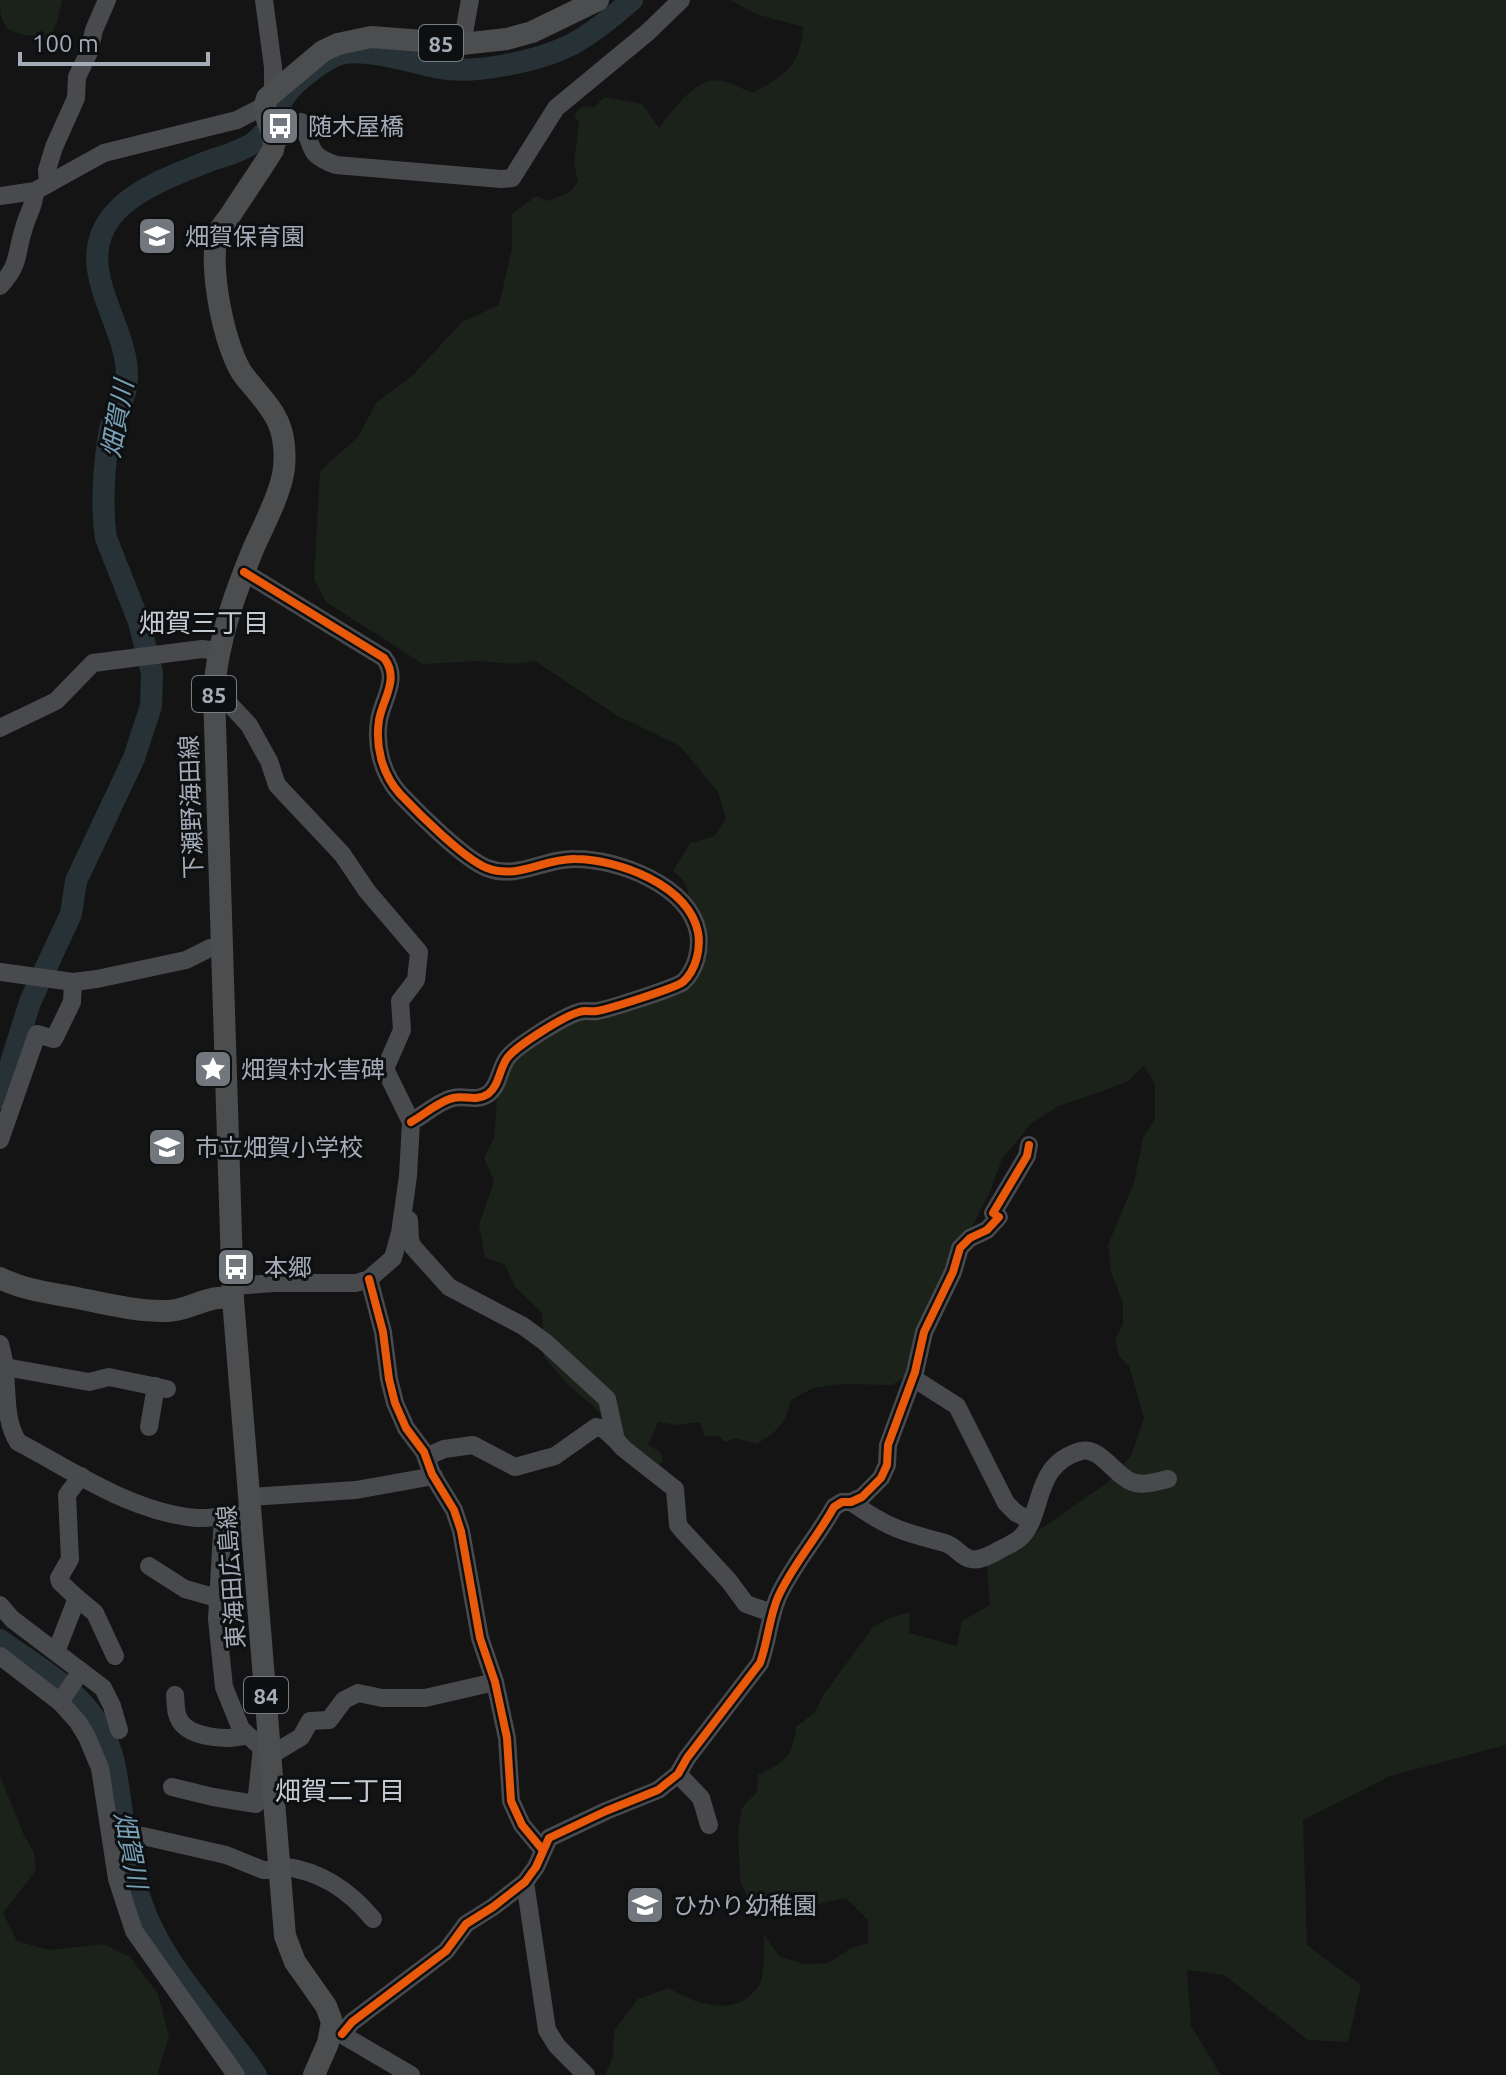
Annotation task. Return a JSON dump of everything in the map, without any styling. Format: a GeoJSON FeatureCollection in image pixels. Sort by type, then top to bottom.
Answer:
{"type":"FeatureCollection","features":[{"type":"Feature","properties":{"kind":"main road","name":"下瀬野海田線"},"geometry":{"type":"LineString","coordinates":[[233,1292],[214,692],[218,651],[244,572],[284,472],[285,448],[274,412],[243,375],[232,352],[217,296],[215,249],[219,232],[265,163],[274,109],[323,51],[356,39],[387,37],[462,44],[507,39],[532,32],[598,0]]}},
{"type":"Feature","properties":{"kind":"main road"},"geometry":{"type":"LineString","coordinates":[[0,1278],[40,1292],[152,1311],[186,1308],[233,1292]]}},
{"type":"Feature","properties":{"kind":"main road","name":"東海田広島線"},"geometry":{"type":"LineString","coordinates":[[233,1292],[285,1936],[295,1962],[326,2006],[338,2031]]}},
{"type":"Feature","properties":{"kind":"main road"},"geometry":{"type":"LineString","coordinates":[[314,2075],[338,2031]]}},
{"type":"Feature","properties":{"kind":"street"},"geometry":{"type":"LineString","coordinates":[[0,286],[14,270],[20,254],[23,229],[54,147],[73,108],[77,77],[107,0]]}},
{"type":"Feature","properties":{"kind":"street"},"geometry":{"type":"LineString","coordinates":[[264,0],[273,67],[274,109]]}},
{"type":"Feature","properties":{"kind":"street"},"geometry":{"type":"LineString","coordinates":[[462,44],[470,0]]}},
{"type":"Feature","properties":{"kind":"street"},"geometry":{"type":"LineString","coordinates":[[0,196],[41,188],[104,153],[274,109],[301,122],[318,159],[336,165],[512,178],[556,108],[648,32],[681,0]]}},
{"type":"Feature","properties":{"kind":"street"},"geometry":{"type":"LineString","coordinates":[[244,572],[384,658],[391,667],[392,677],[379,718],[378,736],[383,767],[399,792],[471,860],[500,872],[514,873],[574,858],[616,865],[659,883],[689,911],[697,927],[699,945],[695,963],[690,974],[676,987],[599,1011],[579,1012],[564,1019],[508,1057],[489,1093],[477,1098],[452,1098],[411,1122]]}},
{"type":"Feature","properties":{"kind":"street"},"geometry":{"type":"LineString","coordinates":[[0,728],[56,701],[93,663],[202,649],[218,651]]}},
{"type":"Feature","properties":{"kind":"street"},"geometry":{"type":"LineString","coordinates":[[214,692],[223,697],[249,725],[269,761],[277,785],[342,854],[367,891],[419,952],[416,980],[400,1001],[402,1030],[385,1069],[411,1122],[408,1176],[396,1255],[369,1279],[337,1285],[275,1283],[233,1292]]}},
{"type":"Feature","properties":{"kind":"street"},"geometry":{"type":"LineString","coordinates":[[0,972],[66,981],[112,976],[172,963],[221,946]]}},
{"type":"Feature","properties":{"kind":"street"},"geometry":{"type":"LineString","coordinates":[[0,1140],[37,1034],[54,1039],[72,1002],[66,981]]}},
{"type":"Feature","properties":{"kind":"street"},"geometry":{"type":"LineString","coordinates":[[411,2075],[338,2031],[446,1951],[466,1924],[525,1882],[536,1867],[549,1838],[658,1790],[678,1774],[760,1663],[767,1645],[772,1613],[797,1563],[834,1507],[862,1497],[881,1478],[887,1465],[888,1445],[913,1378],[924,1332],[953,1272],[960,1248],[970,1238],[987,1230],[999,1217],[993,1213],[1027,1156],[1029,1145]]}},
{"type":"Feature","properties":{"kind":"street"},"geometry":{"type":"LineString","coordinates":[[408,1176],[411,1189],[409,1231],[413,1247],[449,1287],[532,1331],[607,1399],[616,1440]]}},
{"type":"Feature","properties":{"kind":"street"},"geometry":{"type":"LineString","coordinates":[[369,1279],[383,1332],[395,1403],[406,1428],[426,1457],[454,1510],[461,1531],[480,1638],[495,1682],[507,1738],[511,1801],[522,1825],[542,1849]]}},
{"type":"Feature","properties":{"kind":"street"},"geometry":{"type":"LineString","coordinates":[[0,1344],[5,1367],[5,1398],[13,1434],[18,1442],[152,1511],[199,1518],[223,1515],[252,1504],[434,1476]]}},
{"type":"Feature","properties":{"kind":"street"},"geometry":{"type":"LineString","coordinates":[[5,1367],[89,1382],[109,1377],[162,1388],[149,1427]]}},
{"type":"Feature","properties":{"kind":"street"},"geometry":{"type":"LineString","coordinates":[[913,1378],[957,1406],[1006,1503],[1030,1520]]}},
{"type":"Feature","properties":{"kind":"street"},"geometry":{"type":"LineString","coordinates":[[426,1457],[444,1449],[473,1445],[515,1467],[555,1456],[596,1427],[604,1429],[634,1458],[675,1489],[678,1525],[729,1581],[740,1598],[746,1604],[772,1613]]}},
{"type":"Feature","properties":{"kind":"street"},"geometry":{"type":"LineString","coordinates":[[851,1502],[900,1532],[949,1544],[971,1560],[980,1559],[1020,1538],[1046,1478],[1067,1457],[1080,1451],[1094,1452],[1130,1481],[1151,1483],[1168,1479]]}},
{"type":"Feature","properties":{"kind":"street"},"geometry":{"type":"LineString","coordinates":[[81,1476],[67,1495],[70,1559],[59,1578],[95,1613],[115,1656]]}},
{"type":"Feature","properties":{"kind":"street"},"geometry":{"type":"LineString","coordinates":[[223,1515],[217,1619],[224,1687],[241,1729],[268,1751]]}},
{"type":"Feature","properties":{"kind":"street"},"geometry":{"type":"LineString","coordinates":[[149,1566],[185,1589],[217,1598]]}},
{"type":"Feature","properties":{"kind":"street"},"geometry":{"type":"LineString","coordinates":[[56,1652],[77,1598]]}},
{"type":"Feature","properties":{"kind":"street"},"geometry":{"type":"LineString","coordinates":[[0,1605],[12,1619],[79,1673],[103,1688],[119,1730]]}},
{"type":"Feature","properties":{"kind":"street"},"geometry":{"type":"LineString","coordinates":[[0,1656],[61,1700],[79,1725],[100,1768],[117,1879],[134,1931],[236,2075]]}},
{"type":"Feature","properties":{"kind":"street"},"geometry":{"type":"LineString","coordinates":[[61,1700],[79,1673]]}},
{"type":"Feature","properties":{"kind":"street"},"geometry":{"type":"LineString","coordinates":[[268,1751],[301,1737],[310,1721],[329,1720],[351,1695],[425,1698],[495,1682]]}},
{"type":"Feature","properties":{"kind":"street"},"geometry":{"type":"LineString","coordinates":[[175,1695],[177,1715],[181,1723],[189,1728],[225,1738],[247,1735]]}},
{"type":"Feature","properties":{"kind":"street"},"geometry":{"type":"LineString","coordinates":[[172,1787],[256,1804],[268,1751]]}},
{"type":"Feature","properties":{"kind":"street"},"geometry":{"type":"LineString","coordinates":[[678,1774],[701,1798],[709,1825]]}},
{"type":"Feature","properties":{"kind":"street"},"geometry":{"type":"LineString","coordinates":[[143,1836],[236,1857],[263,1870],[281,1868],[318,1874],[340,1887],[373,1919]]}},
{"type":"Feature","properties":{"kind":"street"},"geometry":{"type":"LineString","coordinates":[[525,1882],[547,2030],[557,2046],[586,2075]]}},
{"type":"Feature","properties":{"kind":"shaded area"},"geometry":{"type":"Polygon","coordinates":[[[0,0],[62,0],[47,44],[41,37],[9,29],[2,19],[0,0]]]}},
{"type":"Feature","properties":{"kind":"shaded area"},"geometry":{"type":"Polygon","coordinates":[[[730,0],[1506,0],[1506,1745],[1390,1776],[1303,1820],[1307,1945],[1361,1985],[1348,2042],[1308,2040],[1224,1975],[1187,1970],[1191,2026],[1221,2075],[605,2075],[613,2056],[614,2031],[638,1999],[669,1988],[716,2006],[740,2002],[750,1996],[763,1974],[764,1935],[779,1956],[803,1964],[828,1963],[853,1947],[868,1944],[868,1920],[846,1898],[773,1914],[752,1906],[740,1881],[738,1831],[742,1808],[757,1792],[758,1775],[786,1758],[796,1727],[815,1712],[824,1694],[873,1627],[910,1612],[909,1633],[957,1646],[962,1621],[990,1605],[987,1566],[1107,1483],[1131,1456],[1144,1418],[1129,1366],[1119,1356],[1115,1340],[1123,1324],[1123,1303],[1111,1272],[1108,1245],[1134,1183],[1143,1138],[1155,1120],[1155,1084],[1144,1066],[1127,1082],[1057,1107],[1031,1124],[1002,1159],[991,1189],[939,1292],[911,1373],[892,1385],[840,1384],[813,1388],[791,1400],[780,1426],[756,1444],[735,1438],[725,1442],[719,1436],[704,1436],[700,1422],[678,1425],[658,1422],[648,1445],[660,1452],[663,1460],[660,1465],[628,1441],[569,1386],[544,1357],[542,1313],[515,1287],[505,1265],[485,1257],[479,1225],[494,1181],[484,1158],[494,1138],[498,1086],[524,1049],[573,1023],[691,979],[706,959],[709,944],[706,929],[688,900],[685,884],[673,871],[690,843],[715,836],[726,819],[718,792],[680,746],[616,715],[535,661],[513,664],[477,661],[423,664],[326,602],[314,579],[320,471],[358,437],[376,403],[413,375],[462,322],[499,305],[512,248],[512,214],[536,196],[548,201],[570,192],[578,181],[574,163],[579,123],[574,115],[580,108],[594,108],[604,97],[642,104],[659,128],[686,96],[704,83],[723,81],[753,93],[789,68],[799,51],[803,27],[756,14],[730,0]]]}},
{"type":"Feature","properties":{"kind":"shaded area"},"geometry":{"type":"Polygon","coordinates":[[[0,1776],[34,1853],[36,1870],[3,1913],[17,1941],[49,1950],[104,1944],[130,1957],[158,1994],[169,2036],[157,2075],[0,2075],[0,1776]]]}},
{"type":"Feature","properties":{"kind":"waterway","name":"畑賀川"},"geometry":{"type":"LineString","coordinates":[[0,1098],[30,1002],[71,914],[76,881],[134,758],[151,706],[152,673],[139,622],[104,526],[108,443],[127,379],[121,341],[103,293],[97,255],[102,234],[112,216],[127,201],[146,189],[259,139],[294,85],[338,55],[366,53],[457,70],[506,65],[544,56],[574,43],[632,0]]}},
{"type":"Feature","properties":{"kind":"waterway","name":"畑賀川"},"geometry":{"type":"LineString","coordinates":[[0,1640],[48,1673],[81,1701],[99,1725],[111,1753],[131,1865],[151,1926],[186,1983],[256,2075]]}},
{"type":"Feature","properties":{"kind":"cycle path"},"geometry":{"type":"LineString","coordinates":[[244,572],[384,658],[391,673],[378,730],[384,769],[400,794],[466,855],[487,868],[499,871],[510,872],[575,859],[630,870],[666,888],[681,901],[692,915],[698,932],[696,959],[683,982],[627,1003],[579,1012],[563,1019],[513,1052],[488,1094],[479,1098],[457,1097],[448,1100],[411,1122]]}},
{"type":"Feature","properties":{"kind":"cycle path"},"geometry":{"type":"LineString","coordinates":[[342,2034],[352,2022],[446,1951],[466,1924],[525,1882],[536,1867],[549,1838],[658,1790],[678,1774],[760,1663],[778,1597],[834,1507],[862,1497],[881,1478],[887,1465],[888,1445],[915,1372],[924,1332],[953,1272],[960,1248],[970,1238],[987,1230],[999,1217],[993,1213],[1027,1156],[1029,1145]]}},
{"type":"Feature","properties":{"kind":"cycle path"},"geometry":{"type":"LineString","coordinates":[[369,1279],[383,1332],[395,1403],[406,1428],[424,1452],[432,1474],[454,1510],[461,1531],[480,1638],[495,1682],[507,1738],[511,1801],[522,1825],[542,1849]]}},
{"type":"Feature","properties":{"kind":"place","name":"随木屋橋"},"geometry":{"type":"Point","coordinates":[280,126]}},
{"type":"Feature","properties":{"kind":"place","name":"畑賀保育園"},"geometry":{"type":"Point","coordinates":[157,236]}},
{"type":"Feature","properties":{"kind":"place","name":"畑賀村水害碑"},"geometry":{"type":"Point","coordinates":[213,1069]}},
{"type":"Feature","properties":{"kind":"place","name":"市立畑賀小学校"},"geometry":{"type":"Point","coordinates":[167,1147]}},
{"type":"Feature","properties":{"kind":"place","name":"本郷"},"geometry":{"type":"Point","coordinates":[236,1267]}},
{"type":"Feature","properties":{"kind":"place","name":"ひかり幼稚園"},"geometry":{"type":"Point","coordinates":[645,1905]}},
{"type":"Feature","properties":{"kind":"district","name":"畑賀三丁目"},"geometry":{"type":"Point","coordinates":[204,622]}},
{"type":"Feature","properties":{"kind":"district","name":"畑賀二丁目"},"geometry":{"type":"Point","coordinates":[340,1790]}}]}
